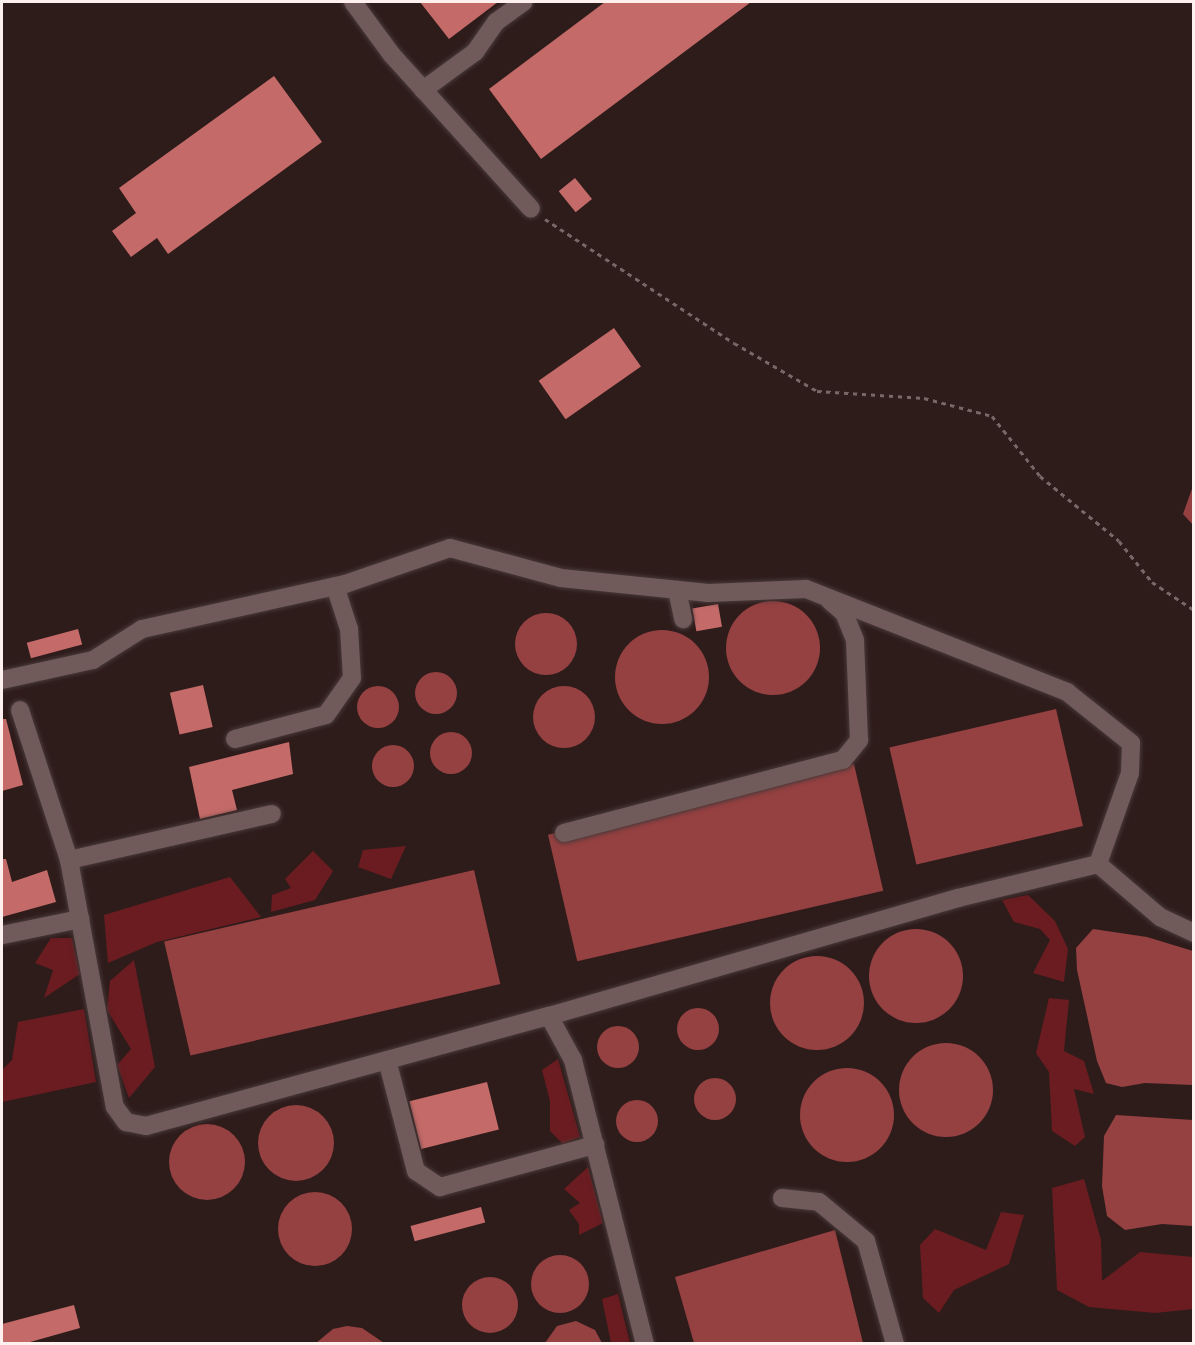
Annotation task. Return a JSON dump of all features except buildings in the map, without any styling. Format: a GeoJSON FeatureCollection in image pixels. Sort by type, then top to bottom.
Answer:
{"type":"FeatureCollection","features":[{"type":"Feature","properties":{"kind":"street"},"geometry":{"type":"LineString","coordinates":[[353,2],[423,90],[531,209]]}},
{"type":"Feature","properties":{"kind":"street"},"geometry":{"type":"LineString","coordinates":[[423,90],[475,52],[496,22],[524,2]]}},
{"type":"Feature","properties":{"kind":"street"},"geometry":{"type":"LineString","coordinates":[[2,680],[93,660],[142,629],[335,586],[450,548],[561,578],[708,593],[806,589],[1067,692],[1131,743],[1130,773],[1098,864]]}},
{"type":"Feature","properties":{"kind":"street"},"geometry":{"type":"LineString","coordinates":[[236,739],[326,715],[352,678],[349,629],[335,586]]}},
{"type":"Feature","properties":{"kind":"street"},"geometry":{"type":"LineString","coordinates":[[677,590],[683,619]]}},
{"type":"Feature","properties":{"kind":"street"},"geometry":{"type":"LineString","coordinates":[[564,833],[843,760],[860,741],[855,640],[844,613],[824,595]]}},
{"type":"Feature","properties":{"kind":"street"},"geometry":{"type":"LineString","coordinates":[[20,710],[69,860],[115,1107],[126,1122],[146,1126],[549,1016],[958,898],[1098,864]]}},
{"type":"Feature","properties":{"kind":"street"},"geometry":{"type":"LineString","coordinates":[[69,860],[272,814]]}},
{"type":"Feature","properties":{"kind":"street"},"geometry":{"type":"LineString","coordinates":[[1098,864],[1160,917],[1194,933]]}},
{"type":"Feature","properties":{"kind":"street"},"geometry":{"type":"LineString","coordinates":[[2,935],[80,919]]}},
{"type":"Feature","properties":{"kind":"street"},"geometry":{"type":"LineString","coordinates":[[549,1016],[573,1060],[645,1344]]}},
{"type":"Feature","properties":{"kind":"street"},"geometry":{"type":"LineString","coordinates":[[387,1060],[416,1171],[440,1187],[595,1145]]}},
{"type":"Feature","properties":{"kind":"street"},"geometry":{"type":"LineString","coordinates":[[782,1198],[819,1202],[866,1241],[895,1344]]}},
{"type":"Feature","properties":{"kind":"path"},"geometry":{"type":"LineString","coordinates":[[531,209],[734,343],[818,391],[924,398],[992,416],[1040,476],[1119,541],[1152,582],[1194,610]]}},
{"type":"Feature","properties":{"kind":"shaded area"},"geometry":{"type":"Polygon","coordinates":[[[1194,486],[1193,525],[1183,514],[1194,486]]]}},
{"type":"Feature","properties":{"kind":"shaded area"},"geometry":{"type":"Polygon","coordinates":[[[773,601],[791,605],[806,615],[816,630],[820,648],[816,666],[806,681],[791,691],[773,695],[755,691],[740,681],[730,666],[726,648],[730,630],[740,615],[755,605],[773,601]]]}},
{"type":"Feature","properties":{"kind":"shaded area"},"geometry":{"type":"Polygon","coordinates":[[[540,613],[552,613],[568,622],[575,632],[577,644],[575,656],[568,666],[552,675],[540,675],[529,670],[520,661],[515,650],[515,638],[520,627],[529,618],[540,613]]]}},
{"type":"Feature","properties":{"kind":"shaded area"},"geometry":{"type":"Polygon","coordinates":[[[662,630],[680,634],[695,644],[705,659],[709,677],[705,695],[695,710],[680,720],[662,724],[644,720],[629,710],[619,695],[615,677],[619,659],[629,644],[644,634],[662,630]]]}},
{"type":"Feature","properties":{"kind":"shaded area"},"geometry":{"type":"Polygon","coordinates":[[[436,672],[451,678],[457,693],[451,708],[436,714],[421,708],[415,693],[421,678],[436,672]]]}},
{"type":"Feature","properties":{"kind":"shaded area"},"geometry":{"type":"Polygon","coordinates":[[[378,686],[393,692],[399,707],[393,722],[378,728],[363,722],[357,707],[363,692],[378,686]]]}},
{"type":"Feature","properties":{"kind":"shaded area"},"geometry":{"type":"Polygon","coordinates":[[[558,686],[570,686],[586,695],[593,705],[595,717],[593,729],[586,739],[570,748],[558,748],[547,743],[538,734],[533,723],[533,711],[538,700],[547,691],[558,686]]]}},
{"type":"Feature","properties":{"kind":"shaded area"},"geometry":{"type":"Polygon","coordinates":[[[1056,709],[1083,826],[916,864],[889,747],[1056,709]]]}},
{"type":"Feature","properties":{"kind":"shaded area"},"geometry":{"type":"Polygon","coordinates":[[[451,732],[466,738],[472,753],[466,768],[451,774],[436,768],[430,753],[436,738],[451,732]]]}},
{"type":"Feature","properties":{"kind":"shaded area"},"geometry":{"type":"Polygon","coordinates":[[[393,745],[408,751],[414,766],[408,781],[393,787],[378,781],[372,766],[378,751],[393,745]]]}},
{"type":"Feature","properties":{"kind":"shaded area"},"geometry":{"type":"Polygon","coordinates":[[[854,764],[883,891],[577,961],[548,835],[854,764]]]}},
{"type":"Feature","properties":{"kind":"shaded area"},"geometry":{"type":"Polygon","coordinates":[[[406,846],[391,879],[358,867],[363,850],[406,846]]]}},
{"type":"Feature","properties":{"kind":"shaded area"},"geometry":{"type":"Polygon","coordinates":[[[313,851],[333,871],[315,900],[271,912],[272,895],[291,888],[285,879],[313,851]]]}},
{"type":"Feature","properties":{"kind":"shaded area"},"geometry":{"type":"Polygon","coordinates":[[[474,870],[500,984],[190,1056],[164,942],[474,870]]]}},
{"type":"Feature","properties":{"kind":"shaded area"},"geometry":{"type":"Polygon","coordinates":[[[230,877],[261,917],[157,942],[108,963],[104,915],[230,877]]]}},
{"type":"Feature","properties":{"kind":"shaded area"},"geometry":{"type":"Polygon","coordinates":[[[1028,895],[1055,921],[1068,949],[1064,982],[1033,973],[1050,940],[1040,929],[1014,922],[1002,900],[1028,895]]]}},
{"type":"Feature","properties":{"kind":"shaded area"},"geometry":{"type":"Polygon","coordinates":[[[916,929],[934,933],[949,943],[959,958],[963,976],[959,994],[949,1009],[934,1019],[916,1023],[898,1019],[883,1009],[873,994],[869,976],[873,958],[883,943],[898,933],[916,929]]]}},
{"type":"Feature","properties":{"kind":"shaded area"},"geometry":{"type":"Polygon","coordinates":[[[1093,929],[1147,937],[1193,951],[1193,1085],[1145,1083],[1122,1087],[1106,1083],[1097,1061],[1077,970],[1076,948],[1093,929]]]}},
{"type":"Feature","properties":{"kind":"shaded area"},"geometry":{"type":"Polygon","coordinates":[[[51,938],[72,938],[80,974],[44,998],[53,970],[35,963],[51,938]]]}},
{"type":"Feature","properties":{"kind":"shaded area"},"geometry":{"type":"Polygon","coordinates":[[[817,956],[835,960],[850,970],[860,985],[864,1003],[860,1021],[850,1036],[835,1046],[817,1050],[799,1046],[784,1036],[774,1021],[770,1003],[774,985],[784,970],[799,960],[817,956]]]}},
{"type":"Feature","properties":{"kind":"shaded area"},"geometry":{"type":"Polygon","coordinates":[[[134,960],[155,1067],[129,1098],[117,1065],[131,1049],[107,1010],[110,981],[134,960]]]}},
{"type":"Feature","properties":{"kind":"shaded area"},"geometry":{"type":"Polygon","coordinates":[[[1049,998],[1069,1000],[1064,1051],[1084,1061],[1094,1094],[1074,1089],[1085,1137],[1075,1146],[1052,1131],[1049,1072],[1036,1053],[1049,998]]]}},
{"type":"Feature","properties":{"kind":"shaded area"},"geometry":{"type":"Polygon","coordinates":[[[698,1008],[713,1014],[719,1029],[713,1044],[698,1050],[683,1044],[677,1029],[683,1014],[698,1008]]]}},
{"type":"Feature","properties":{"kind":"shaded area"},"geometry":{"type":"Polygon","coordinates":[[[84,1009],[96,1082],[2,1102],[2,1070],[12,1060],[18,1022],[84,1009]]]}},
{"type":"Feature","properties":{"kind":"shaded area"},"geometry":{"type":"Polygon","coordinates":[[[618,1026],[633,1032],[639,1047],[633,1062],[618,1068],[603,1062],[597,1047],[603,1032],[618,1026]]]}},
{"type":"Feature","properties":{"kind":"shaded area"},"geometry":{"type":"Polygon","coordinates":[[[946,1043],[964,1047],[979,1057],[989,1072],[993,1090],[989,1108],[979,1123],[964,1133],[946,1137],[928,1133],[913,1123],[903,1108],[899,1090],[903,1072],[913,1057],[928,1047],[946,1043]]]}},
{"type":"Feature","properties":{"kind":"shaded area"},"geometry":{"type":"Polygon","coordinates":[[[558,1059],[580,1137],[563,1144],[550,1131],[550,1101],[542,1070],[558,1059]]]}},
{"type":"Feature","properties":{"kind":"shaded area"},"geometry":{"type":"Polygon","coordinates":[[[847,1068],[865,1072],[880,1082],[890,1097],[894,1115],[890,1133],[880,1148],[865,1158],[847,1162],[829,1158],[814,1148],[804,1133],[800,1115],[804,1097],[814,1082],[829,1072],[847,1068]]]}},
{"type":"Feature","properties":{"kind":"shaded area"},"geometry":{"type":"Polygon","coordinates":[[[715,1078],[730,1084],[736,1099],[730,1114],[715,1120],[700,1114],[694,1099],[700,1084],[715,1078]]]}},
{"type":"Feature","properties":{"kind":"shaded area"},"geometry":{"type":"Polygon","coordinates":[[[637,1100],[652,1106],[658,1121],[652,1136],[637,1142],[622,1136],[616,1121],[622,1106],[637,1100]]]}},
{"type":"Feature","properties":{"kind":"shaded area"},"geometry":{"type":"Polygon","coordinates":[[[296,1105],[310,1108],[323,1116],[331,1129],[334,1143],[331,1157],[323,1170],[310,1178],[296,1181],[282,1178],[269,1170],[261,1157],[258,1143],[261,1129],[269,1116],[282,1108],[296,1105]]]}},
{"type":"Feature","properties":{"kind":"shaded area"},"geometry":{"type":"Polygon","coordinates":[[[1116,1115],[1193,1120],[1193,1226],[1162,1224],[1125,1230],[1107,1216],[1102,1186],[1104,1136],[1116,1115]]]}},
{"type":"Feature","properties":{"kind":"shaded area"},"geometry":{"type":"Polygon","coordinates":[[[207,1124],[221,1127],[234,1135],[242,1148],[245,1162],[242,1176],[234,1189],[221,1197],[207,1200],[193,1197],[180,1189],[172,1176],[169,1162],[172,1148],[180,1135],[193,1127],[207,1124]]]}},
{"type":"Feature","properties":{"kind":"shaded area"},"geometry":{"type":"Polygon","coordinates":[[[588,1167],[603,1223],[579,1235],[579,1224],[569,1210],[580,1203],[564,1189],[588,1167]]]}},
{"type":"Feature","properties":{"kind":"shaded area"},"geometry":{"type":"Polygon","coordinates":[[[1084,1179],[1101,1240],[1102,1281],[1140,1252],[1193,1257],[1193,1309],[1155,1313],[1089,1307],[1057,1290],[1052,1188],[1084,1179]]]}},
{"type":"Feature","properties":{"kind":"shaded area"},"geometry":{"type":"Polygon","coordinates":[[[322,1192],[342,1202],[350,1215],[352,1229],[350,1243],[342,1256],[329,1264],[308,1266],[288,1256],[280,1243],[278,1222],[288,1202],[301,1194],[322,1192]]]}},
{"type":"Feature","properties":{"kind":"shaded area"},"geometry":{"type":"Polygon","coordinates":[[[1001,1212],[1024,1215],[1009,1264],[954,1290],[939,1313],[923,1298],[920,1245],[935,1229],[986,1250],[1001,1212]]]}},
{"type":"Feature","properties":{"kind":"shaded area"},"geometry":{"type":"Polygon","coordinates":[[[835,1230],[863,1343],[694,1343],[675,1277],[835,1230]]]}},
{"type":"Feature","properties":{"kind":"shaded area"},"geometry":{"type":"Polygon","coordinates":[[[560,1255],[576,1260],[584,1268],[589,1284],[584,1300],[576,1308],[560,1313],[544,1308],[536,1300],[531,1284],[536,1268],[544,1260],[560,1255]]]}},
{"type":"Feature","properties":{"kind":"shaded area"},"geometry":{"type":"Polygon","coordinates":[[[485,1277],[495,1277],[510,1285],[516,1294],[518,1305],[516,1316],[510,1325],[495,1333],[485,1333],[474,1328],[467,1321],[462,1310],[462,1300],[467,1289],[474,1282],[485,1277]]]}},
{"type":"Feature","properties":{"kind":"shaded area"},"geometry":{"type":"Polygon","coordinates":[[[618,1294],[630,1343],[611,1343],[602,1299],[618,1294]]]}},
{"type":"Feature","properties":{"kind":"shaded area"},"geometry":{"type":"Polygon","coordinates":[[[576,1321],[595,1330],[602,1343],[545,1343],[557,1326],[576,1321]]]}},
{"type":"Feature","properties":{"kind":"shaded area"},"geometry":{"type":"Polygon","coordinates":[[[347,1326],[362,1328],[384,1343],[316,1343],[333,1329],[347,1326]]]}}]}
